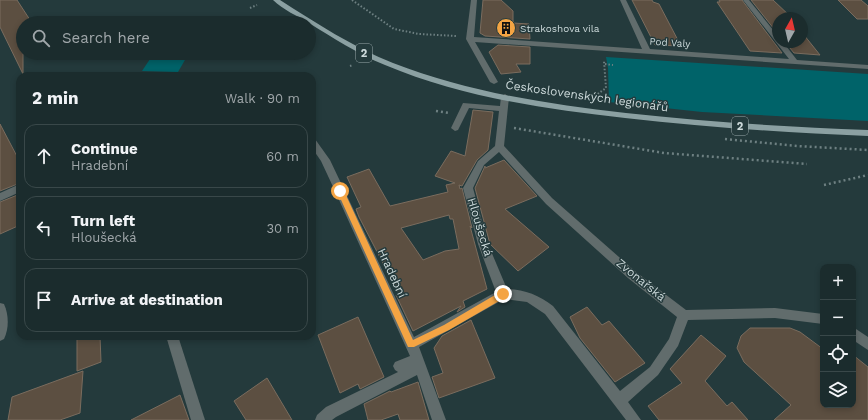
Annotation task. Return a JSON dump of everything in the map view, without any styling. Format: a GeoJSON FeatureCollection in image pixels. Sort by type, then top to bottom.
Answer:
{"type":"FeatureCollection","features":[{"type":"Feature","properties":{"kind":"main road","name":"Československých legionářů"},"geometry":{"type":"LineString","coordinates":[[276,0],[301,16]]}},
{"type":"Feature","properties":{"kind":"main road","name":"Československých legionářů"},"geometry":{"type":"LineString","coordinates":[[316,25],[339,40],[413,73],[505,97],[564,108],[693,123],[788,130],[868,133]]}},
{"type":"Feature","properties":{"kind":"street"},"geometry":{"type":"LineString","coordinates":[[474,0],[470,39],[494,82]]}},
{"type":"Feature","properties":{"kind":"street"},"geometry":{"type":"LineString","coordinates":[[623,0],[647,51]]}},
{"type":"Feature","properties":{"kind":"street"},"geometry":{"type":"LineString","coordinates":[[746,0],[772,33]]}},
{"type":"Feature","properties":{"kind":"street","name":"Pod Valy"},"geometry":{"type":"LineString","coordinates":[[470,39],[868,67]]}},
{"type":"Feature","properties":{"kind":"street"},"geometry":{"type":"LineString","coordinates":[[784,48],[794,61]]}},
{"type":"Feature","properties":{"kind":"street"},"geometry":{"type":"LineString","coordinates":[[499,147],[505,97]]}},
{"type":"Feature","properties":{"kind":"street","name":"Československých legionářů"},"geometry":{"type":"LineString","coordinates":[[455,128],[466,106],[503,109]]}},
{"type":"Feature","properties":{"kind":"street","name":"Hradební"},"geometry":{"type":"LineString","coordinates":[[316,147],[325,160],[340,191],[411,345],[440,420]]}},
{"type":"Feature","properties":{"kind":"street","name":"Hloušecká"},"geometry":{"type":"LineString","coordinates":[[499,147],[481,164],[473,176],[468,188],[483,244],[503,294]]}},
{"type":"Feature","properties":{"kind":"street","name":"Zvonařská"},"geometry":{"type":"LineString","coordinates":[[499,147],[549,201],[632,275],[684,315]]}},
{"type":"Feature","properties":{"kind":"street"},"geometry":{"type":"LineString","coordinates":[[0,197],[16,190]]}},
{"type":"Feature","properties":{"kind":"street"},"geometry":{"type":"LineString","coordinates":[[411,345],[446,327],[503,294],[522,295],[538,301],[549,310],[634,420]]}},
{"type":"Feature","properties":{"kind":"street"},"geometry":{"type":"LineString","coordinates":[[0,308],[2,322],[0,335]]}},
{"type":"Feature","properties":{"kind":"street"},"geometry":{"type":"LineString","coordinates":[[620,400],[654,372],[674,342],[684,315],[775,313],[820,318]]}},
{"type":"Feature","properties":{"kind":"street"},"geometry":{"type":"LineString","coordinates":[[856,335],[868,344]]}},
{"type":"Feature","properties":{"kind":"street"},"geometry":{"type":"LineString","coordinates":[[173,340],[198,420]]}},
{"type":"Feature","properties":{"kind":"street"},"geometry":{"type":"LineString","coordinates":[[399,366],[419,363]]}},
{"type":"Feature","properties":{"kind":"street"},"geometry":{"type":"LineString","coordinates":[[322,420],[331,412],[419,363]]}},
{"type":"Feature","properties":{"kind":"path"},"geometry":{"type":"LineString","coordinates":[[352,0],[394,29],[419,34],[461,36],[470,39]]}},
{"type":"Feature","properties":{"kind":"path"},"geometry":{"type":"LineString","coordinates":[[250,8],[257,5]]}},
{"type":"Feature","properties":{"kind":"path"},"geometry":{"type":"LineString","coordinates":[[588,101],[606,88],[606,65],[613,65]]}},
{"type":"Feature","properties":{"kind":"path"},"geometry":{"type":"LineString","coordinates":[[501,126],[664,153],[807,164]]}},
{"type":"Feature","properties":{"kind":"path"},"geometry":{"type":"LineString","coordinates":[[824,185],[868,175]]}},
{"type":"Feature","properties":{"kind":"shaded area"},"geometry":{"type":"Polygon","coordinates":[[[606,57],[868,74],[868,121],[702,112],[609,102],[608,68],[606,57]]]}},
{"type":"Feature","properties":{"kind":"shaded area"},"geometry":{"type":"Polygon","coordinates":[[[149,60],[185,60],[178,72],[142,71],[149,60]]]}},
{"type":"Feature","properties":{"kind":"building"},"geometry":{"type":"Polygon","coordinates":[[[0,0],[17,0],[27,16],[16,16],[16,60],[0,27],[0,0]]]}},
{"type":"Feature","properties":{"kind":"building"},"geometry":{"type":"Polygon","coordinates":[[[483,0],[501,0],[513,11],[513,23],[529,24],[530,39],[485,36],[480,33],[483,0]]]}},
{"type":"Feature","properties":{"kind":"building"},"geometry":{"type":"Polygon","coordinates":[[[632,0],[652,0],[653,2],[659,4],[681,46],[655,45],[632,0]]]}},
{"type":"Feature","properties":{"kind":"building"},"geometry":{"type":"Polygon","coordinates":[[[719,0],[742,0],[772,40],[772,48],[778,48],[782,53],[750,51],[717,2],[720,2],[719,0]]]}},
{"type":"Feature","properties":{"kind":"building"},"geometry":{"type":"Polygon","coordinates":[[[751,0],[773,0],[786,12],[772,12],[772,26],[751,0]]]}},
{"type":"Feature","properties":{"kind":"building"},"geometry":{"type":"Polygon","coordinates":[[[838,0],[861,0],[868,6],[868,19],[857,19],[838,0]]]}},
{"type":"Feature","properties":{"kind":"building"},"geometry":{"type":"Polygon","coordinates":[[[808,40],[820,55],[794,53],[790,48],[808,48],[808,40]]]}},
{"type":"Feature","properties":{"kind":"building"},"geometry":{"type":"Polygon","coordinates":[[[498,45],[530,47],[530,64],[516,64],[521,72],[501,74],[489,52],[498,45]]]}},
{"type":"Feature","properties":{"kind":"building"},"geometry":{"type":"Polygon","coordinates":[[[16,60],[23,60],[22,72],[16,60]]]}},
{"type":"Feature","properties":{"kind":"building"},"geometry":{"type":"Polygon","coordinates":[[[473,110],[493,112],[488,150],[477,160],[462,186],[459,185],[460,189],[462,188],[472,228],[470,226],[487,289],[463,301],[465,307],[457,312],[461,306],[413,331],[396,295],[399,294],[359,217],[356,209],[361,207],[347,177],[369,169],[390,206],[448,192],[446,185],[455,183],[435,176],[451,151],[465,156],[473,110]],[[449,215],[401,228],[423,260],[445,251],[459,249],[453,219],[450,219],[449,215]]]}},
{"type":"Feature","properties":{"kind":"building"},"geometry":{"type":"Polygon","coordinates":[[[0,124],[16,154],[16,185],[0,191],[0,124]]]}},
{"type":"Feature","properties":{"kind":"building"},"geometry":{"type":"Polygon","coordinates":[[[504,160],[537,196],[505,209],[549,247],[518,271],[490,244],[475,188],[485,166],[485,168],[504,160]]]}},
{"type":"Feature","properties":{"kind":"building"},"geometry":{"type":"Polygon","coordinates":[[[16,196],[16,227],[0,234],[0,202],[16,196]]]}},
{"type":"Feature","properties":{"kind":"building"},"geometry":{"type":"Polygon","coordinates":[[[587,307],[602,325],[609,321],[645,363],[615,382],[580,338],[570,317],[587,307]]]}},
{"type":"Feature","properties":{"kind":"building"},"geometry":{"type":"Polygon","coordinates":[[[358,317],[384,377],[360,389],[358,384],[340,393],[318,335],[358,317]]]}},
{"type":"Feature","properties":{"kind":"building"},"geometry":{"type":"Polygon","coordinates":[[[471,320],[495,378],[439,398],[432,377],[443,373],[434,348],[442,336],[471,320]]]}},
{"type":"Feature","properties":{"kind":"building"},"geometry":{"type":"Polygon","coordinates":[[[750,328],[790,328],[800,332],[820,347],[820,408],[856,408],[856,357],[868,367],[868,420],[774,420],[791,405],[744,362],[737,348],[741,336],[750,328]]]}},
{"type":"Feature","properties":{"kind":"building"},"geometry":{"type":"Polygon","coordinates":[[[701,335],[726,356],[705,381],[727,406],[732,402],[748,420],[659,420],[648,406],[682,383],[670,369],[701,335]]]}},
{"type":"Feature","properties":{"kind":"building"},"geometry":{"type":"Polygon","coordinates":[[[77,340],[100,340],[101,362],[77,371],[77,340]]]}},
{"type":"Feature","properties":{"kind":"building"},"geometry":{"type":"Polygon","coordinates":[[[83,371],[80,413],[60,420],[8,420],[12,397],[83,371]]]}},
{"type":"Feature","properties":{"kind":"building"},"geometry":{"type":"Polygon","coordinates":[[[267,378],[292,420],[246,420],[234,401],[267,378]]]}},
{"type":"Feature","properties":{"kind":"building"},"geometry":{"type":"Polygon","coordinates":[[[418,382],[429,420],[400,420],[398,414],[381,420],[368,420],[364,404],[390,391],[391,392],[418,382]]]}},
{"type":"Feature","properties":{"kind":"building"},"geometry":{"type":"Polygon","coordinates":[[[180,395],[189,420],[131,420],[180,395]]]}},
{"type":"Feature","properties":{"kind":"place","name":"Strakoshova vila"},"geometry":{"type":"Point","coordinates":[506,28]}},
{"type":"Feature","properties":{"kind":"route"},"geometry":{"type":"LineString","coordinates":[[340,191],[411,345],[446,327],[503,294]]}}]}
